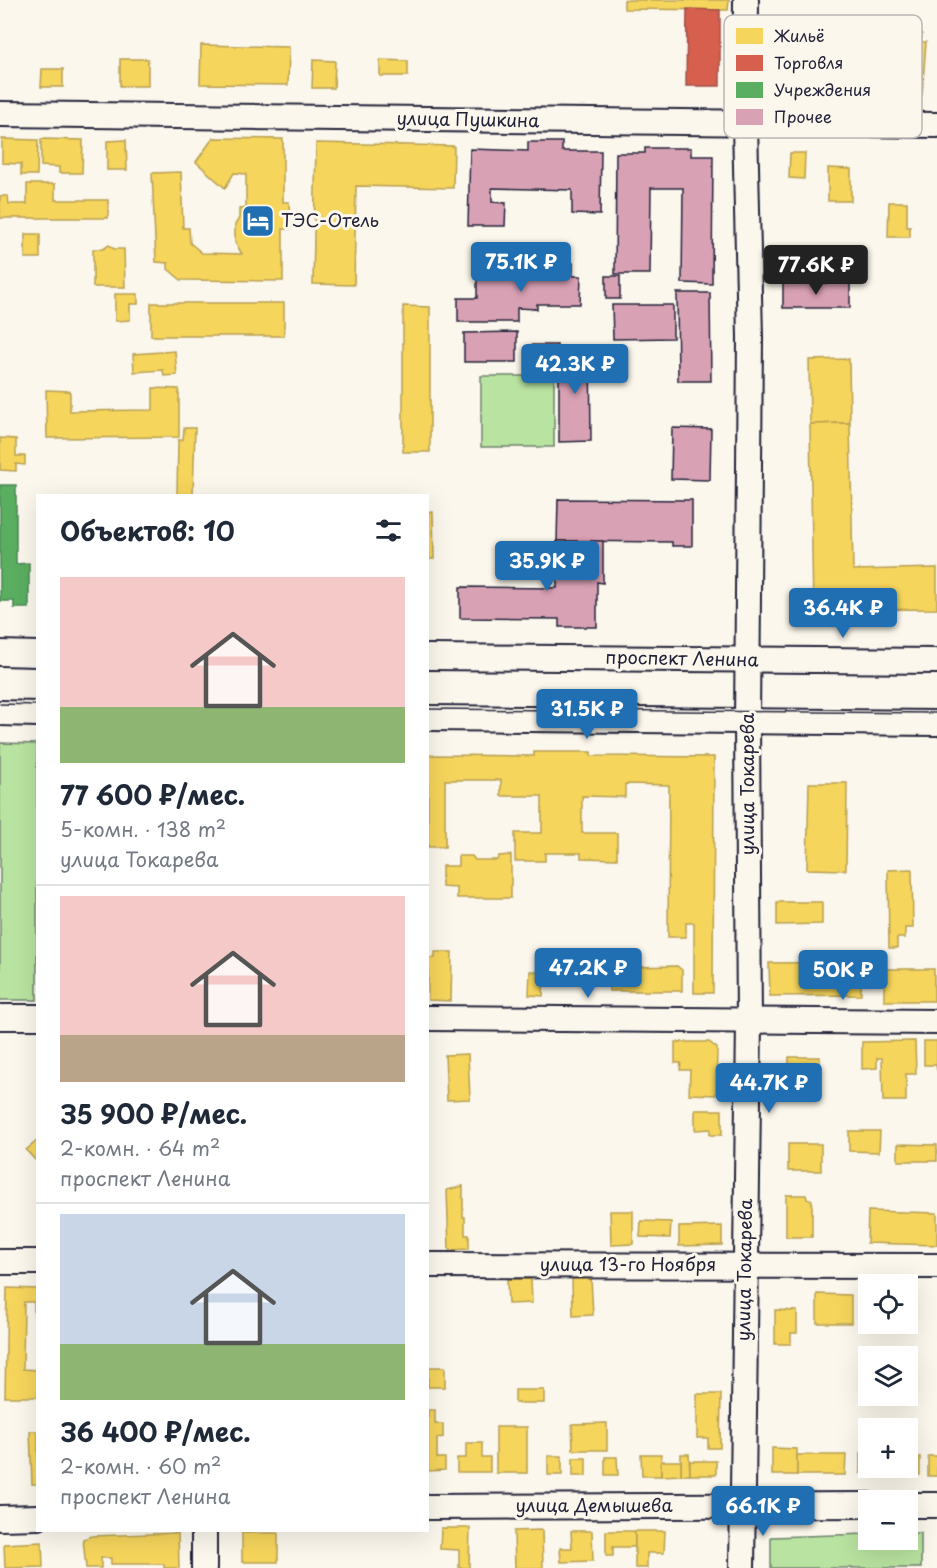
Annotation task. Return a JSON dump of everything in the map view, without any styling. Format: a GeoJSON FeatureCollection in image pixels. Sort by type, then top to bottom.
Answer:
{"type":"FeatureCollection","features":[{"type":"Feature","properties":{"kind":"street","name":"улица Токарева"},"geometry":{"type":"LineString","coordinates":[[746,0],[746,15]]}},
{"type":"Feature","properties":{"kind":"street","name":"улица Пушкина"},"geometry":{"type":"LineString","coordinates":[[0,114],[724,123]]}},
{"type":"Feature","properties":{"kind":"street","name":"улица Пушкина"},"geometry":{"type":"LineString","coordinates":[[922,125],[937,125]]}},
{"type":"Feature","properties":{"kind":"street","name":"улица Токарева"},"geometry":{"type":"LineString","coordinates":[[742,1568],[749,1022],[747,722],[750,338],[745,138]]}},
{"type":"Feature","properties":{"kind":"street"},"geometry":{"type":"LineString","coordinates":[[0,653],[36,654]]}},
{"type":"Feature","properties":{"kind":"street","name":"проспект Ленина"},"geometry":{"type":"LineString","coordinates":[[429,657],[937,661]]}},
{"type":"Feature","properties":{"kind":"street"},"geometry":{"type":"LineString","coordinates":[[0,713],[36,714]]}},
{"type":"Feature","properties":{"kind":"street"},"geometry":{"type":"LineString","coordinates":[[429,718],[937,723]]}},
{"type":"Feature","properties":{"kind":"street"},"geometry":{"type":"LineString","coordinates":[[0,1017],[36,1017]]}},
{"type":"Feature","properties":{"kind":"street"},"geometry":{"type":"LineString","coordinates":[[429,1018],[937,1022]]}},
{"type":"Feature","properties":{"kind":"street"},"geometry":{"type":"LineString","coordinates":[[0,1262],[36,1262]]}},
{"type":"Feature","properties":{"kind":"street","name":"улица 13-го Ноября"},"geometry":{"type":"LineString","coordinates":[[429,1265],[937,1266]]}},
{"type":"Feature","properties":{"kind":"street","name":"улица Демышева"},"geometry":{"type":"LineString","coordinates":[[429,1507],[858,1505]]}},
{"type":"Feature","properties":{"kind":"street"},"geometry":{"type":"LineString","coordinates":[[918,1505],[937,1505]]}},
{"type":"Feature","properties":{"kind":"street"},"geometry":{"type":"LineString","coordinates":[[0,1518],[36,1517]]}},
{"type":"Feature","properties":{"kind":"street"},"geometry":{"type":"LineString","coordinates":[[204,1532],[204,1568]]}},
{"type":"Feature","properties":{"kind":"green space"},"geometry":{"type":"Polygon","coordinates":[[[481,376],[554,376],[554,447],[481,447],[481,376]]]}},
{"type":"Feature","properties":{"kind":"green space"},"geometry":{"type":"Polygon","coordinates":[[[0,743],[36,744],[36,1000],[0,1000],[0,743]]]}},
{"type":"Feature","properties":{"kind":"green space"},"geometry":{"type":"Polygon","coordinates":[[[918,1533],[921,1533],[921,1568],[771,1568],[771,1537],[858,1534],[858,1550],[918,1550],[918,1533]]]}},
{"type":"Feature","properties":{"kind":"building: Жильё"},"geometry":{"type":"Polygon","coordinates":[[[624,0],[729,0],[728,10],[624,9],[624,0]]]}},
{"type":"Feature","properties":{"kind":"building: Жильё"},"geometry":{"type":"Polygon","coordinates":[[[922,42],[926,42],[922,95],[922,42]]]}},
{"type":"Feature","properties":{"kind":"building: Жильё"},"geometry":{"type":"Polygon","coordinates":[[[201,45],[289,47],[288,85],[200,84],[201,45]]]}},
{"type":"Feature","properties":{"kind":"building: Жильё"},"geometry":{"type":"Polygon","coordinates":[[[120,59],[148,59],[148,86],[120,86],[120,59]]]}},
{"type":"Feature","properties":{"kind":"building: Жильё"},"geometry":{"type":"Polygon","coordinates":[[[313,60],[335,61],[334,88],[312,88],[313,60]]]}},
{"type":"Feature","properties":{"kind":"building: Жильё"},"geometry":{"type":"Polygon","coordinates":[[[380,60],[408,61],[408,76],[380,76],[380,60]]]}},
{"type":"Feature","properties":{"kind":"building: Жильё"},"geometry":{"type":"Polygon","coordinates":[[[42,69],[63,69],[63,87],[41,87],[42,69]]]}},
{"type":"Feature","properties":{"kind":"building: Жильё"},"geometry":{"type":"Polygon","coordinates":[[[213,138],[283,139],[283,202],[289,202],[290,229],[283,229],[283,281],[181,280],[168,269],[168,263],[156,262],[152,173],[181,172],[183,228],[189,228],[190,243],[202,253],[242,254],[235,242],[235,225],[239,218],[239,209],[246,208],[246,174],[234,173],[225,188],[196,162],[213,138]]]}},
{"type":"Feature","properties":{"kind":"building: Жильё"},"geometry":{"type":"Polygon","coordinates":[[[2,139],[38,140],[37,175],[21,175],[21,164],[2,163],[2,139]]]}},
{"type":"Feature","properties":{"kind":"building: Жильё"},"geometry":{"type":"Polygon","coordinates":[[[41,139],[83,140],[82,173],[59,173],[59,167],[41,166],[41,139]]]}},
{"type":"Feature","properties":{"kind":"building: Жильё"},"geometry":{"type":"Polygon","coordinates":[[[126,140],[127,170],[107,170],[107,141],[126,140]]]}},
{"type":"Feature","properties":{"kind":"building: Жильё"},"geometry":{"type":"Polygon","coordinates":[[[316,143],[454,146],[453,188],[356,186],[354,285],[313,284],[316,143]]]}},
{"type":"Feature","properties":{"kind":"building: Жильё"},"geometry":{"type":"Polygon","coordinates":[[[790,153],[805,153],[804,179],[789,178],[790,153]]]}},
{"type":"Feature","properties":{"kind":"building: Жильё"},"geometry":{"type":"Polygon","coordinates":[[[828,168],[851,169],[851,201],[828,201],[828,168]]]}},
{"type":"Feature","properties":{"kind":"building: Жильё"},"geometry":{"type":"Polygon","coordinates":[[[27,184],[55,184],[55,200],[108,200],[108,218],[0,218],[0,196],[8,196],[9,204],[27,204],[27,184]]]}},
{"type":"Feature","properties":{"kind":"building: Жильё"},"geometry":{"type":"Polygon","coordinates":[[[889,202],[907,202],[907,227],[910,227],[910,237],[888,237],[889,202]]]}},
{"type":"Feature","properties":{"kind":"building: Жильё"},"geometry":{"type":"Polygon","coordinates":[[[25,234],[40,234],[40,258],[25,258],[25,234]]]}},
{"type":"Feature","properties":{"kind":"building: Жильё"},"geometry":{"type":"Polygon","coordinates":[[[109,245],[114,249],[124,249],[125,287],[93,287],[93,249],[103,249],[109,245]]]}},
{"type":"Feature","properties":{"kind":"building: Жильё"},"geometry":{"type":"Polygon","coordinates":[[[115,294],[138,294],[138,304],[130,304],[130,320],[115,321],[115,294]]]}},
{"type":"Feature","properties":{"kind":"building: Жильё"},"geometry":{"type":"Polygon","coordinates":[[[151,303],[284,303],[284,336],[151,336],[151,303]]]}},
{"type":"Feature","properties":{"kind":"building: Жильё"},"geometry":{"type":"Polygon","coordinates":[[[403,306],[430,307],[430,452],[403,452],[403,306]]]}},
{"type":"Feature","properties":{"kind":"building: Жильё"},"geometry":{"type":"Polygon","coordinates":[[[175,351],[177,375],[164,376],[163,370],[134,372],[133,354],[175,351]]]}},
{"type":"Feature","properties":{"kind":"building: Жильё"},"geometry":{"type":"Polygon","coordinates":[[[849,359],[850,423],[810,424],[809,360],[849,359]]]}},
{"type":"Feature","properties":{"kind":"building: Жильё"},"geometry":{"type":"Polygon","coordinates":[[[153,388],[179,389],[179,437],[47,438],[46,390],[70,391],[70,411],[153,410],[153,388]]]}},
{"type":"Feature","properties":{"kind":"building: Жильё"},"geometry":{"type":"Polygon","coordinates":[[[850,423],[853,570],[937,568],[937,609],[813,610],[810,424],[850,423]]]}},
{"type":"Feature","properties":{"kind":"building: Жильё"},"geometry":{"type":"Polygon","coordinates":[[[184,428],[195,428],[193,494],[177,494],[178,440],[183,440],[184,428]]]}},
{"type":"Feature","properties":{"kind":"building: Жильё"},"geometry":{"type":"Polygon","coordinates":[[[0,438],[16,439],[16,456],[25,456],[25,465],[16,464],[16,471],[0,470],[0,438]]]}},
{"type":"Feature","properties":{"kind":"building: Жильё"},"geometry":{"type":"Polygon","coordinates":[[[429,512],[433,512],[434,559],[429,559],[429,512]]]}},
{"type":"Feature","properties":{"kind":"building: Жильё"},"geometry":{"type":"Polygon","coordinates":[[[534,752],[591,752],[591,756],[714,757],[713,993],[694,993],[694,923],[686,923],[686,937],[668,937],[669,785],[625,784],[625,797],[582,796],[582,833],[617,833],[617,859],[581,858],[581,853],[545,853],[545,861],[515,861],[515,833],[542,833],[542,796],[501,796],[501,780],[445,780],[445,847],[429,847],[429,755],[534,756],[534,752]]]}},
{"type":"Feature","properties":{"kind":"building: Жильё"},"geometry":{"type":"Polygon","coordinates":[[[809,783],[847,783],[846,870],[807,869],[809,783]]]}},
{"type":"Feature","properties":{"kind":"building: Жильё"},"geometry":{"type":"Polygon","coordinates":[[[511,855],[511,898],[457,898],[457,888],[442,887],[442,866],[458,866],[458,856],[472,856],[475,860],[497,860],[499,856],[511,855]]]}},
{"type":"Feature","properties":{"kind":"building: Жильё"},"geometry":{"type":"Polygon","coordinates":[[[912,869],[913,928],[905,928],[905,938],[897,938],[897,948],[889,948],[888,870],[912,869]]]}},
{"type":"Feature","properties":{"kind":"building: Жильё"},"geometry":{"type":"Polygon","coordinates":[[[777,902],[822,902],[822,924],[777,925],[777,902]]]}},
{"type":"Feature","properties":{"kind":"building: Жильё"},"geometry":{"type":"Polygon","coordinates":[[[435,952],[452,952],[451,1001],[429,1000],[429,958],[435,958],[435,952]]]}},
{"type":"Feature","properties":{"kind":"building: Жильё"},"geometry":{"type":"Polygon","coordinates":[[[861,962],[861,995],[770,996],[769,963],[861,962]]]}},
{"type":"Feature","properties":{"kind":"building: Жильё"},"geometry":{"type":"Polygon","coordinates":[[[615,963],[634,963],[633,967],[677,966],[682,970],[682,991],[609,991],[609,983],[615,983],[615,963]]]}},
{"type":"Feature","properties":{"kind":"building: Жильё"},"geometry":{"type":"Polygon","coordinates":[[[884,969],[934,969],[934,1001],[884,1001],[884,969]]]}},
{"type":"Feature","properties":{"kind":"building: Жильё"},"geometry":{"type":"Polygon","coordinates":[[[530,971],[544,972],[543,996],[529,995],[530,971]]]}},
{"type":"Feature","properties":{"kind":"building: Жильё"},"geometry":{"type":"Polygon","coordinates":[[[915,1041],[916,1074],[906,1074],[906,1101],[883,1101],[882,1058],[877,1058],[877,1068],[862,1069],[862,1042],[915,1041]]]}},
{"type":"Feature","properties":{"kind":"building: Жильё"},"geometry":{"type":"Polygon","coordinates":[[[924,1041],[937,1041],[937,1071],[936,1065],[924,1065],[924,1041]]]}},
{"type":"Feature","properties":{"kind":"building: Жильё"},"geometry":{"type":"Polygon","coordinates":[[[675,1042],[709,1042],[717,1048],[716,1095],[689,1094],[690,1070],[680,1070],[681,1063],[675,1063],[675,1042]]]}},
{"type":"Feature","properties":{"kind":"building: Жильё"},"geometry":{"type":"Polygon","coordinates":[[[468,1054],[470,1099],[447,1100],[445,1055],[468,1054]]]}},
{"type":"Feature","properties":{"kind":"building: Жильё"},"geometry":{"type":"Polygon","coordinates":[[[789,1057],[820,1057],[820,1082],[789,1082],[789,1057]]]}},
{"type":"Feature","properties":{"kind":"building: Жильё"},"geometry":{"type":"Polygon","coordinates":[[[695,1110],[722,1110],[722,1135],[710,1135],[710,1129],[695,1130],[695,1110]]]}},
{"type":"Feature","properties":{"kind":"building: Жильё"},"geometry":{"type":"Polygon","coordinates":[[[849,1131],[880,1131],[879,1152],[849,1151],[849,1131]]]}},
{"type":"Feature","properties":{"kind":"building: Жильё"},"geometry":{"type":"Polygon","coordinates":[[[36,1142],[36,1161],[26,1150],[36,1142]]]}},
{"type":"Feature","properties":{"kind":"building: Жильё"},"geometry":{"type":"Polygon","coordinates":[[[788,1144],[821,1144],[821,1171],[788,1171],[788,1144]]]}},
{"type":"Feature","properties":{"kind":"building: Жильё"},"geometry":{"type":"Polygon","coordinates":[[[898,1144],[937,1145],[937,1161],[898,1161],[898,1144]]]}},
{"type":"Feature","properties":{"kind":"building: Жильё"},"geometry":{"type":"Polygon","coordinates":[[[463,1186],[463,1217],[465,1217],[465,1235],[469,1235],[469,1249],[449,1250],[447,1190],[463,1186]]]}},
{"type":"Feature","properties":{"kind":"building: Жильё"},"geometry":{"type":"Polygon","coordinates":[[[786,1195],[806,1195],[807,1199],[812,1200],[812,1237],[786,1237],[786,1195]]]}},
{"type":"Feature","properties":{"kind":"building: Жильё"},"geometry":{"type":"Polygon","coordinates":[[[610,1211],[633,1211],[633,1244],[611,1245],[610,1211]]]}},
{"type":"Feature","properties":{"kind":"building: Жильё"},"geometry":{"type":"Polygon","coordinates":[[[868,1211],[937,1213],[937,1245],[867,1243],[868,1211]]]}},
{"type":"Feature","properties":{"kind":"building: Жильё"},"geometry":{"type":"Polygon","coordinates":[[[641,1221],[671,1222],[670,1238],[640,1237],[641,1221]]]}},
{"type":"Feature","properties":{"kind":"building: Жильё"},"geometry":{"type":"Polygon","coordinates":[[[722,1226],[722,1245],[679,1246],[679,1227],[722,1226]]]}},
{"type":"Feature","properties":{"kind":"building: Жильё"},"geometry":{"type":"Polygon","coordinates":[[[591,1278],[593,1315],[573,1316],[572,1279],[591,1278]]]}},
{"type":"Feature","properties":{"kind":"building: Жильё"},"geometry":{"type":"Polygon","coordinates":[[[507,1279],[531,1279],[532,1303],[508,1304],[507,1279]]]}},
{"type":"Feature","properties":{"kind":"building: Жильё"},"geometry":{"type":"Polygon","coordinates":[[[7,1288],[36,1289],[36,1318],[34,1302],[24,1302],[23,1369],[36,1370],[36,1397],[5,1397],[7,1288]]]}},
{"type":"Feature","properties":{"kind":"building: Жильё"},"geometry":{"type":"Polygon","coordinates":[[[817,1294],[851,1295],[851,1323],[817,1323],[817,1294]]]}},
{"type":"Feature","properties":{"kind":"building: Жильё"},"geometry":{"type":"Polygon","coordinates":[[[775,1310],[797,1311],[797,1333],[791,1333],[791,1344],[775,1344],[775,1310]]]}},
{"type":"Feature","properties":{"kind":"building: Жильё"},"geometry":{"type":"Polygon","coordinates":[[[429,1367],[445,1367],[445,1387],[429,1387],[429,1367]]]}},
{"type":"Feature","properties":{"kind":"building: Жильё"},"geometry":{"type":"Polygon","coordinates":[[[515,1390],[544,1390],[544,1403],[515,1403],[515,1390]]]}},
{"type":"Feature","properties":{"kind":"building: Жильё"},"geometry":{"type":"Polygon","coordinates":[[[697,1394],[721,1394],[720,1448],[708,1448],[708,1438],[697,1438],[697,1394]]]}},
{"type":"Feature","properties":{"kind":"building: Жильё"},"geometry":{"type":"Polygon","coordinates":[[[429,1410],[435,1410],[435,1424],[443,1424],[443,1437],[437,1438],[437,1458],[445,1458],[445,1470],[429,1471],[429,1410]]]}},
{"type":"Feature","properties":{"kind":"building: Жильё"},"geometry":{"type":"Polygon","coordinates":[[[607,1423],[607,1450],[573,1450],[572,1424],[607,1423]]]}},
{"type":"Feature","properties":{"kind":"building: Жильё"},"geometry":{"type":"Polygon","coordinates":[[[496,1427],[527,1427],[527,1473],[496,1473],[496,1427]]]}},
{"type":"Feature","properties":{"kind":"building: Жильё"},"geometry":{"type":"Polygon","coordinates":[[[30,1431],[36,1431],[36,1484],[32,1484],[30,1431]]]}},
{"type":"Feature","properties":{"kind":"building: Жильё"},"geometry":{"type":"Polygon","coordinates":[[[466,1443],[482,1443],[482,1457],[490,1457],[490,1472],[457,1472],[457,1458],[466,1458],[466,1443]]]}},
{"type":"Feature","properties":{"kind":"building: Жильё"},"geometry":{"type":"Polygon","coordinates":[[[772,1448],[797,1449],[797,1475],[772,1475],[772,1448]]]}},
{"type":"Feature","properties":{"kind":"building: Жильё"},"geometry":{"type":"Polygon","coordinates":[[[641,1454],[661,1454],[661,1476],[642,1476],[641,1454]]]}},
{"type":"Feature","properties":{"kind":"building: Жильё"},"geometry":{"type":"Polygon","coordinates":[[[681,1454],[689,1454],[690,1475],[681,1475],[681,1454]]]}},
{"type":"Feature","properties":{"kind":"building: Жильё"},"geometry":{"type":"Polygon","coordinates":[[[797,1455],[846,1455],[845,1475],[797,1475],[797,1455]]]}},
{"type":"Feature","properties":{"kind":"building: Жильё"},"geometry":{"type":"Polygon","coordinates":[[[548,1456],[562,1456],[562,1475],[548,1475],[548,1456]]]}},
{"type":"Feature","properties":{"kind":"building: Жильё"},"geometry":{"type":"Polygon","coordinates":[[[928,1456],[937,1456],[937,1476],[928,1476],[928,1456]]]}},
{"type":"Feature","properties":{"kind":"building: Жильё"},"geometry":{"type":"Polygon","coordinates":[[[605,1457],[617,1457],[618,1475],[605,1475],[605,1457]]]}},
{"type":"Feature","properties":{"kind":"building: Жильё"},"geometry":{"type":"Polygon","coordinates":[[[918,1457],[920,1457],[920,1475],[918,1475],[918,1457]]]}},
{"type":"Feature","properties":{"kind":"building: Жильё"},"geometry":{"type":"Polygon","coordinates":[[[573,1458],[586,1458],[586,1476],[573,1476],[573,1458]]]}},
{"type":"Feature","properties":{"kind":"building: Жильё"},"geometry":{"type":"Polygon","coordinates":[[[661,1461],[681,1461],[681,1475],[661,1476],[661,1461]]]}},
{"type":"Feature","properties":{"kind":"building: Жильё"},"geometry":{"type":"Polygon","coordinates":[[[690,1461],[716,1461],[716,1475],[690,1475],[690,1461]]]}},
{"type":"Feature","properties":{"kind":"building: Жильё"},"geometry":{"type":"Polygon","coordinates":[[[441,1528],[470,1528],[469,1568],[459,1568],[459,1550],[440,1549],[441,1528]]]}},
{"type":"Feature","properties":{"kind":"building: Жильё"},"geometry":{"type":"Polygon","coordinates":[[[542,1530],[543,1568],[515,1568],[514,1531],[542,1530]]]}},
{"type":"Feature","properties":{"kind":"building: Жильё"},"geometry":{"type":"Polygon","coordinates":[[[571,1531],[592,1531],[593,1561],[561,1562],[560,1548],[572,1548],[571,1531]]]}},
{"type":"Feature","properties":{"kind":"building: Жильё"},"geometry":{"type":"Polygon","coordinates":[[[606,1531],[635,1531],[635,1547],[613,1547],[613,1556],[606,1556],[606,1531]]]}},
{"type":"Feature","properties":{"kind":"building: Жильё"},"geometry":{"type":"Polygon","coordinates":[[[635,1531],[665,1531],[664,1553],[647,1553],[647,1568],[635,1568],[635,1531]]]}},
{"type":"Feature","properties":{"kind":"building: Жильё"},"geometry":{"type":"Polygon","coordinates":[[[178,1533],[179,1568],[164,1568],[164,1564],[111,1564],[111,1558],[101,1558],[101,1568],[86,1568],[83,1539],[92,1536],[178,1533]]]}},
{"type":"Feature","properties":{"kind":"building: Жильё"},"geometry":{"type":"Polygon","coordinates":[[[242,1533],[278,1533],[278,1562],[242,1562],[242,1533]]]}},
{"type":"Feature","properties":{"kind":"building: Жильё"},"geometry":{"type":"Polygon","coordinates":[[[42,1542],[43,1567],[5,1568],[4,1544],[42,1542]]]}},
{"type":"Feature","properties":{"kind":"building: Торговля"},"geometry":{"type":"Polygon","coordinates":[[[687,9],[720,10],[720,86],[686,86],[687,9]]]}},
{"type":"Feature","properties":{"kind":"building: Учреждения"},"geometry":{"type":"Polygon","coordinates":[[[0,485],[16,485],[16,564],[29,563],[29,608],[14,608],[14,601],[0,601],[0,485]]]}},
{"type":"Feature","properties":{"kind":"building: Прочее"},"geometry":{"type":"Polygon","coordinates":[[[528,142],[562,142],[562,151],[601,151],[600,215],[572,214],[572,190],[492,188],[492,202],[506,203],[505,226],[468,226],[470,149],[528,151],[528,142]]]}},
{"type":"Feature","properties":{"kind":"building: Прочее"},"geometry":{"type":"Polygon","coordinates":[[[645,148],[691,148],[691,156],[713,156],[712,284],[682,283],[683,188],[651,188],[650,274],[615,274],[616,153],[645,153],[645,148]]]}},
{"type":"Feature","properties":{"kind":"building: Прочее"},"geometry":{"type":"Polygon","coordinates":[[[523,263],[573,263],[573,276],[581,276],[580,304],[537,304],[537,309],[517,308],[517,322],[458,322],[458,298],[477,298],[477,278],[514,279],[514,274],[523,274],[523,263]]]}},
{"type":"Feature","properties":{"kind":"building: Прочее"},"geometry":{"type":"Polygon","coordinates":[[[606,276],[620,276],[620,299],[606,299],[606,276]]]}},
{"type":"Feature","properties":{"kind":"building: Прочее"},"geometry":{"type":"Polygon","coordinates":[[[783,283],[850,283],[850,308],[783,308],[783,283]]]}},
{"type":"Feature","properties":{"kind":"building: Прочее"},"geometry":{"type":"Polygon","coordinates":[[[677,293],[710,293],[711,381],[678,381],[677,293]]]}},
{"type":"Feature","properties":{"kind":"building: Прочее"},"geometry":{"type":"Polygon","coordinates":[[[612,305],[673,305],[673,338],[613,339],[612,305]]]}},
{"type":"Feature","properties":{"kind":"building: Прочее"},"geometry":{"type":"Polygon","coordinates":[[[517,332],[517,362],[464,362],[464,333],[517,332]]]}},
{"type":"Feature","properties":{"kind":"building: Прочее"},"geometry":{"type":"Polygon","coordinates":[[[530,345],[557,345],[557,372],[530,371],[530,345]]]}},
{"type":"Feature","properties":{"kind":"building: Прочее"},"geometry":{"type":"Polygon","coordinates":[[[559,348],[590,348],[591,441],[559,442],[559,348]]]}},
{"type":"Feature","properties":{"kind":"building: Прочее"},"geometry":{"type":"Polygon","coordinates":[[[672,428],[711,429],[710,480],[671,479],[672,428]]]}},
{"type":"Feature","properties":{"kind":"building: Прочее"},"geometry":{"type":"Polygon","coordinates":[[[558,499],[692,500],[692,546],[672,546],[672,542],[557,541],[558,499]]]}},
{"type":"Feature","properties":{"kind":"building: Прочее"},"geometry":{"type":"Polygon","coordinates":[[[557,541],[603,541],[603,583],[597,582],[597,627],[559,627],[559,619],[460,618],[460,587],[557,588],[557,541]]]}},
{"type":"Feature","properties":{"kind":"tram line"},"geometry":{"type":"LineString","coordinates":[[0,704],[36,705]]}},
{"type":"Feature","properties":{"kind":"tram line"},"geometry":{"type":"LineString","coordinates":[[429,709],[937,713]]}},
{"type":"Feature","properties":{"kind":"place","name":"ТЭС-Отель"},"geometry":{"type":"Point","coordinates":[258,221]}}]}
